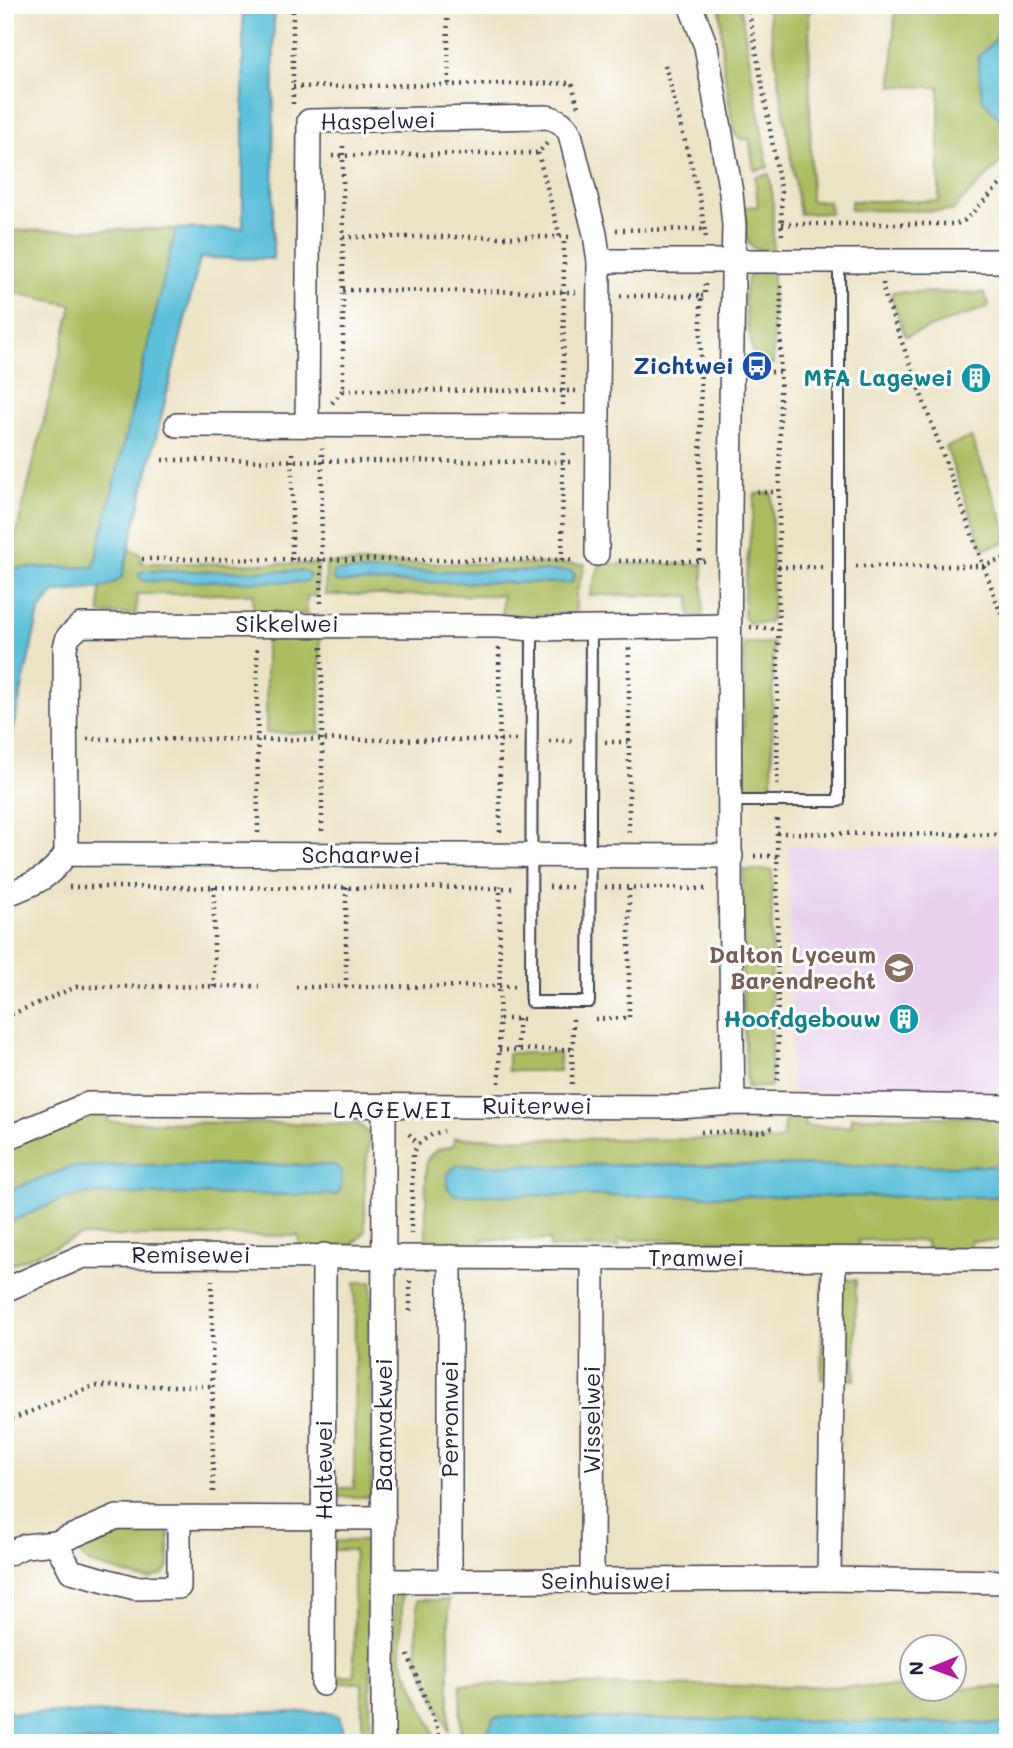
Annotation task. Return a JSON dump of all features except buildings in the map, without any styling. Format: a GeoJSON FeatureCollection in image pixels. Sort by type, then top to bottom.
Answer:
{"type":"FeatureCollection","features":[{"type":"Feature","properties":{"kind":"street"},"geometry":{"type":"LineString","coordinates":[[690,5],[706,46],[734,225],[729,626],[733,1103]]}},
{"type":"Feature","properties":{"kind":"street"},"geometry":{"type":"LineString","coordinates":[[706,46],[709,5]]}},
{"type":"Feature","properties":{"kind":"street","name":"Haspelwei"},"geometry":{"type":"LineString","coordinates":[[314,425],[309,121],[547,117],[565,125]]}},
{"type":"Feature","properties":{"kind":"street"},"geometry":{"type":"LineString","coordinates":[[565,125],[570,134],[600,261],[597,391],[598,558]]}},
{"type":"Feature","properties":{"kind":"street"},"geometry":{"type":"LineString","coordinates":[[600,261],[999,261],[1008,242]]}},
{"type":"Feature","properties":{"kind":"street"},"geometry":{"type":"LineString","coordinates":[[177,425],[597,426]]}},
{"type":"Feature","properties":{"kind":"street","name":"Sikkelwei"},"geometry":{"type":"LineString","coordinates":[[66,854],[65,647],[68,637],[81,625],[322,624],[499,626],[532,629],[729,626]]}},
{"type":"Feature","properties":{"kind":"street"},"geometry":{"type":"LineString","coordinates":[[5,895],[43,880],[66,854]]}},
{"type":"Feature","properties":{"kind":"street","name":"Schaarwei"},"geometry":{"type":"LineString","coordinates":[[66,854],[730,856]]}},
{"type":"Feature","properties":{"kind":"street","name":"Ruiterwei"},"geometry":{"type":"LineString","coordinates":[[5,1139],[88,1104],[679,1107],[733,1103],[1008,1107]]}},
{"type":"Feature","properties":{"kind":"street","name":"Baanvakwei"},"geometry":{"type":"LineString","coordinates":[[383,1743],[384,1107]]}},
{"type":"Feature","properties":{"kind":"street","name":"Haltewei"},"geometry":{"type":"LineString","coordinates":[[323,1684],[324,1255]]}},
{"type":"Feature","properties":{"kind":"street","name":"Remisewei"},"geometry":{"type":"LineString","coordinates":[[5,1290],[83,1256],[384,1255]]}},
{"type":"Feature","properties":{"kind":"street","name":"Tramwei"},"geometry":{"type":"LineString","coordinates":[[384,1255],[1008,1259]]}},
{"type":"Feature","properties":{"kind":"street","name":"Perronwei"},"geometry":{"type":"LineString","coordinates":[[450,1257],[450,1581]]}},
{"type":"Feature","properties":{"kind":"street","name":"Wisselwei"},"geometry":{"type":"LineString","coordinates":[[592,1582],[593,1258]]}},
{"type":"Feature","properties":{"kind":"street"},"geometry":{"type":"LineString","coordinates":[[829,1579],[834,1259]]}},
{"type":"Feature","properties":{"kind":"street"},"geometry":{"type":"LineString","coordinates":[[5,1555],[26,1546],[56,1544],[117,1517],[384,1518]]}},
{"type":"Feature","properties":{"kind":"street"},"geometry":{"type":"LineString","coordinates":[[56,1544],[71,1571],[135,1588],[179,1587],[179,1517]]}},
{"type":"Feature","properties":{"kind":"street","name":"Seinhuiswei"},"geometry":{"type":"LineString","coordinates":[[384,1581],[829,1579],[1008,1582]]}},
{"type":"Feature","properties":{"kind":"lane"},"geometry":{"type":"LineString","coordinates":[[730,802],[839,801],[839,261]]}},
{"type":"Feature","properties":{"kind":"lane"},"geometry":{"type":"LineString","coordinates":[[532,629],[531,1002],[589,1002],[591,629]]}},
{"type":"Feature","properties":{"kind":"path"},"geometry":{"type":"LineString","coordinates":[[447,5],[449,85]]}},
{"type":"Feature","properties":{"kind":"path"},"geometry":{"type":"LineString","coordinates":[[748,5],[780,192],[782,224],[778,567],[778,1105]]}},
{"type":"Feature","properties":{"kind":"path"},"geometry":{"type":"LineString","coordinates":[[665,65],[706,229],[705,296],[701,296]]}},
{"type":"Feature","properties":{"kind":"path"},"geometry":{"type":"LineString","coordinates":[[293,87],[572,83],[581,120],[565,125],[538,153],[309,157]]}},
{"type":"Feature","properties":{"kind":"path"},"geometry":{"type":"LineString","coordinates":[[321,887],[322,460],[314,425],[343,390],[343,121]]}},
{"type":"Feature","properties":{"kind":"path"},"geometry":{"type":"LineString","coordinates":[[538,153],[562,237],[562,560]]}},
{"type":"Feature","properties":{"kind":"path"},"geometry":{"type":"LineString","coordinates":[[782,224],[957,224],[965,220],[1008,177]]}},
{"type":"Feature","properties":{"kind":"path"},"geometry":{"type":"LineString","coordinates":[[343,237],[585,237],[610,230],[706,229]]}},
{"type":"Feature","properties":{"kind":"path"},"geometry":{"type":"LineString","coordinates":[[883,261],[884,293],[1008,633]]}},
{"type":"Feature","properties":{"kind":"path"},"geometry":{"type":"LineString","coordinates":[[758,372],[780,372]]}},
{"type":"Feature","properties":{"kind":"path"},"geometry":{"type":"LineString","coordinates":[[343,390],[597,391]]}},
{"type":"Feature","properties":{"kind":"path"},"geometry":{"type":"LineString","coordinates":[[700,397],[708,397]]}},
{"type":"Feature","properties":{"kind":"path"},"geometry":{"type":"LineString","coordinates":[[162,460],[597,461]]}},
{"type":"Feature","properties":{"kind":"path"},"geometry":{"type":"LineString","coordinates":[[757,492],[779,492]]}},
{"type":"Feature","properties":{"kind":"path"},"geometry":{"type":"LineString","coordinates":[[778,567],[984,566],[1008,557]]}},
{"type":"Feature","properties":{"kind":"path"},"geometry":{"type":"LineString","coordinates":[[142,559],[598,558],[706,561],[706,574]]}},
{"type":"Feature","properties":{"kind":"path"},"geometry":{"type":"LineString","coordinates":[[257,624],[258,887]]}},
{"type":"Feature","properties":{"kind":"path"},"geometry":{"type":"LineString","coordinates":[[65,739],[258,739],[290,743],[321,740],[629,742]]}},
{"type":"Feature","properties":{"kind":"path"},"geometry":{"type":"LineString","coordinates":[[777,833],[1008,835]]}},
{"type":"Feature","properties":{"kind":"path"},"geometry":{"type":"LineString","coordinates":[[59,887],[730,889]]}},
{"type":"Feature","properties":{"kind":"path"},"geometry":{"type":"LineString","coordinates":[[214,887],[214,986]]}},
{"type":"Feature","properties":{"kind":"path"},"geometry":{"type":"LineString","coordinates":[[346,887],[346,987]]}},
{"type":"Feature","properties":{"kind":"path"},"geometry":{"type":"LineString","coordinates":[[5,1017],[76,987],[260,986]]}},
{"type":"Feature","properties":{"kind":"path"},"geometry":{"type":"LineString","coordinates":[[296,987],[531,986]]}},
{"type":"Feature","properties":{"kind":"path"},"geometry":{"type":"LineString","coordinates":[[518,1018],[518,1050]]}},
{"type":"Feature","properties":{"kind":"path"},"geometry":{"type":"LineString","coordinates":[[572,1106],[573,1018]]}},
{"type":"Feature","properties":{"kind":"path"},"geometry":{"type":"LineString","coordinates":[[499,1050],[573,1049]]}},
{"type":"Feature","properties":{"kind":"path"},"geometry":{"type":"LineString","coordinates":[[410,1324],[411,1176],[413,1154],[418,1144]]}},
{"type":"Feature","properties":{"kind":"path"},"geometry":{"type":"LineString","coordinates":[[212,1255],[213,1517]]}},
{"type":"Feature","properties":{"kind":"path"},"geometry":{"type":"LineString","coordinates":[[5,1422],[93,1386],[212,1386]]}},
{"type":"Feature","properties":{"kind":"path"},"geometry":{"type":"LineString","coordinates":[[407,1653],[439,1733],[439,1743]]}},
{"type":"Feature","properties":{"kind":"shaded area","name":"Dalton Lyceum Barendrecht"},"geometry":{"type":"Polygon","coordinates":[[[789,846],[1008,846],[1008,1090],[791,1092],[789,846]]]}},
{"type":"Feature","properties":{"kind":"green space"},"geometry":{"type":"Polygon","coordinates":[[[720,5],[740,5],[768,168],[754,170],[749,138],[742,140],[734,133],[723,63],[720,5]]]}},
{"type":"Feature","properties":{"kind":"green space"},"geometry":{"type":"Polygon","coordinates":[[[767,5],[809,5],[811,201],[829,201],[830,213],[800,214],[767,5]]]}},
{"type":"Feature","properties":{"kind":"green space"},"geometry":{"type":"Polygon","coordinates":[[[895,5],[1008,5],[998,32],[996,63],[1002,121],[1008,116],[1008,155],[952,211],[851,210],[851,201],[939,201],[939,87],[892,86],[895,5]]]}},
{"type":"Feature","properties":{"kind":"green space"},"geometry":{"type":"Polygon","coordinates":[[[769,174],[773,198],[773,251],[756,249],[749,244],[746,235],[745,207],[758,206],[755,177],[769,174]]]}},
{"type":"Feature","properties":{"kind":"green space"},"geometry":{"type":"Polygon","coordinates":[[[176,229],[94,567],[8,568],[72,305],[5,291],[5,231],[176,229]]]}},
{"type":"Feature","properties":{"kind":"green space"},"geometry":{"type":"Polygon","coordinates":[[[773,270],[773,364],[755,363],[748,331],[745,292],[751,275],[773,270]]]}},
{"type":"Feature","properties":{"kind":"green space"},"geometry":{"type":"Polygon","coordinates":[[[893,292],[983,293],[989,303],[988,307],[907,336],[891,296],[893,292]]]}},
{"type":"Feature","properties":{"kind":"green space"},"geometry":{"type":"Polygon","coordinates":[[[971,437],[1008,534],[1007,542],[986,548],[982,546],[946,447],[971,437]]]}},
{"type":"Feature","properties":{"kind":"green space"},"geometry":{"type":"Polygon","coordinates":[[[772,493],[772,617],[768,623],[749,623],[744,618],[744,593],[755,494],[772,493]]]}},
{"type":"Feature","properties":{"kind":"green space"},"geometry":{"type":"Polygon","coordinates":[[[130,548],[141,555],[142,563],[318,564],[317,596],[307,596],[307,614],[253,614],[253,594],[137,594],[136,614],[100,614],[100,589],[114,582],[122,574],[130,548]]]}},
{"type":"Feature","properties":{"kind":"green space"},"geometry":{"type":"Polygon","coordinates":[[[326,563],[585,564],[576,595],[576,615],[502,615],[502,595],[325,595],[326,563]]]}},
{"type":"Feature","properties":{"kind":"green space"},"geometry":{"type":"Polygon","coordinates":[[[600,564],[703,564],[703,616],[690,616],[690,596],[590,595],[600,564]]]}},
{"type":"Feature","properties":{"kind":"green space"},"geometry":{"type":"Polygon","coordinates":[[[266,637],[320,638],[320,733],[266,733],[266,637]]]}},
{"type":"Feature","properties":{"kind":"green space"},"geometry":{"type":"Polygon","coordinates":[[[744,643],[773,643],[772,792],[749,792],[743,788],[744,643]]]}},
{"type":"Feature","properties":{"kind":"green space"},"geometry":{"type":"Polygon","coordinates":[[[743,870],[772,870],[771,1087],[747,1087],[742,982],[743,870]]]}},
{"type":"Feature","properties":{"kind":"green space"},"geometry":{"type":"Polygon","coordinates":[[[508,1053],[559,1053],[559,1071],[508,1071],[508,1053]]]}},
{"type":"Feature","properties":{"kind":"green space"},"geometry":{"type":"Polygon","coordinates":[[[109,1112],[108,1122],[359,1124],[370,1135],[365,1173],[365,1231],[355,1240],[354,1247],[299,1247],[299,1236],[80,1236],[5,1267],[5,1224],[63,1199],[335,1165],[71,1167],[5,1192],[5,1148],[91,1113],[109,1112]]]}},
{"type":"Feature","properties":{"kind":"green space"},"geometry":{"type":"Polygon","coordinates":[[[805,1116],[805,1126],[851,1126],[852,1117],[1008,1117],[1008,1166],[457,1165],[447,1175],[448,1188],[456,1195],[1008,1197],[1008,1241],[971,1241],[970,1249],[926,1248],[926,1241],[858,1240],[858,1249],[753,1249],[753,1241],[710,1240],[710,1248],[686,1248],[685,1240],[618,1240],[619,1247],[550,1248],[550,1240],[482,1239],[482,1247],[426,1247],[426,1163],[437,1150],[454,1146],[454,1138],[779,1140],[783,1137],[784,1123],[789,1117],[805,1116]]]}},
{"type":"Feature","properties":{"kind":"green space"},"geometry":{"type":"Polygon","coordinates":[[[823,1279],[856,1280],[855,1380],[821,1379],[823,1279]]]}},
{"type":"Feature","properties":{"kind":"green space"},"geometry":{"type":"Polygon","coordinates":[[[355,1282],[372,1282],[371,1497],[333,1497],[333,1488],[354,1488],[355,1282]]]}},
{"type":"Feature","properties":{"kind":"green space"},"geometry":{"type":"Polygon","coordinates":[[[110,1528],[169,1528],[169,1566],[164,1574],[150,1579],[140,1578],[89,1563],[81,1556],[80,1547],[84,1540],[110,1528]]]}},
{"type":"Feature","properties":{"kind":"green space"},"geometry":{"type":"Polygon","coordinates":[[[335,1541],[372,1541],[370,1743],[362,1743],[362,1683],[332,1683],[332,1676],[354,1676],[354,1550],[333,1550],[335,1541]]]}},
{"type":"Feature","properties":{"kind":"green space"},"geometry":{"type":"Polygon","coordinates":[[[394,1594],[402,1595],[401,1658],[434,1733],[434,1743],[394,1743],[394,1594]]]}},
{"type":"Feature","properties":{"kind":"green space"},"geometry":{"type":"Polygon","coordinates":[[[417,1600],[449,1600],[449,1732],[417,1656],[417,1600]]]}},
{"type":"Feature","properties":{"kind":"green space"},"geometry":{"type":"Polygon","coordinates":[[[461,1684],[898,1687],[898,1702],[968,1702],[968,1687],[1008,1687],[1008,1724],[495,1717],[486,1734],[460,1734],[461,1684]]]}},
{"type":"Feature","properties":{"kind":"green space"},"geometry":{"type":"Polygon","coordinates":[[[460,1734],[486,1734],[491,1743],[460,1743],[460,1734]]]}},
{"type":"Feature","properties":{"kind":"green space"},"geometry":{"type":"Polygon","coordinates":[[[354,1740],[354,1743],[5,1742],[354,1740]]]}},
{"type":"Feature","properties":{"kind":"water"},"geometry":{"type":"Polygon","coordinates":[[[243,5],[274,5],[273,259],[200,258],[122,577],[107,586],[54,593],[39,612],[5,765],[5,624],[16,568],[94,567],[176,229],[243,228],[243,5]]]}},
{"type":"Feature","properties":{"kind":"water"},"geometry":{"type":"Polygon","coordinates":[[[1008,11],[1008,116],[1002,121],[982,99],[978,57],[995,40],[1003,15],[1008,11]]]}},
{"type":"Feature","properties":{"kind":"water"},"geometry":{"type":"Polygon","coordinates":[[[304,571],[310,575],[307,581],[303,582],[145,581],[139,577],[139,573],[304,571]]]}},
{"type":"Feature","properties":{"kind":"water"},"geometry":{"type":"Polygon","coordinates":[[[337,571],[571,571],[575,575],[571,583],[337,582],[333,580],[333,575],[337,571]]]}},
{"type":"Feature","properties":{"kind":"water"},"geometry":{"type":"Polygon","coordinates":[[[335,1165],[342,1172],[341,1188],[337,1195],[89,1194],[63,1199],[5,1224],[5,1192],[71,1167],[335,1165]]]}},
{"type":"Feature","properties":{"kind":"water"},"geometry":{"type":"Polygon","coordinates":[[[457,1165],[1008,1166],[1008,1197],[455,1195],[448,1188],[447,1175],[457,1165]]]}},
{"type":"Feature","properties":{"kind":"water"},"geometry":{"type":"Polygon","coordinates":[[[5,1701],[11,1713],[329,1712],[339,1716],[343,1732],[336,1740],[5,1742],[5,1701]]]}},
{"type":"Feature","properties":{"kind":"water"},"geometry":{"type":"Polygon","coordinates":[[[495,1717],[1008,1724],[1008,1743],[491,1743],[486,1734],[495,1717]]]}},
{"type":"Feature","properties":{"kind":"place","name":"Zichtwei"},"geometry":{"type":"Point","coordinates":[757,366]}},
{"type":"Feature","properties":{"kind":"place","name":"MFA Lagewei"},"geometry":{"type":"Point","coordinates":[976,378]}},
{"type":"Feature","properties":{"kind":"place","name":"Dalton Lyceum Barendrecht"},"geometry":{"type":"Point","coordinates":[899,968]}},
{"type":"Feature","properties":{"kind":"place","name":"Hoofdgebouw"},"geometry":{"type":"Point","coordinates":[904,1019]}},
{"type":"Feature","properties":{"kind":"district","name":"LAGEWEI"},"geometry":{"type":"Point","coordinates":[393,1110]}}]}
